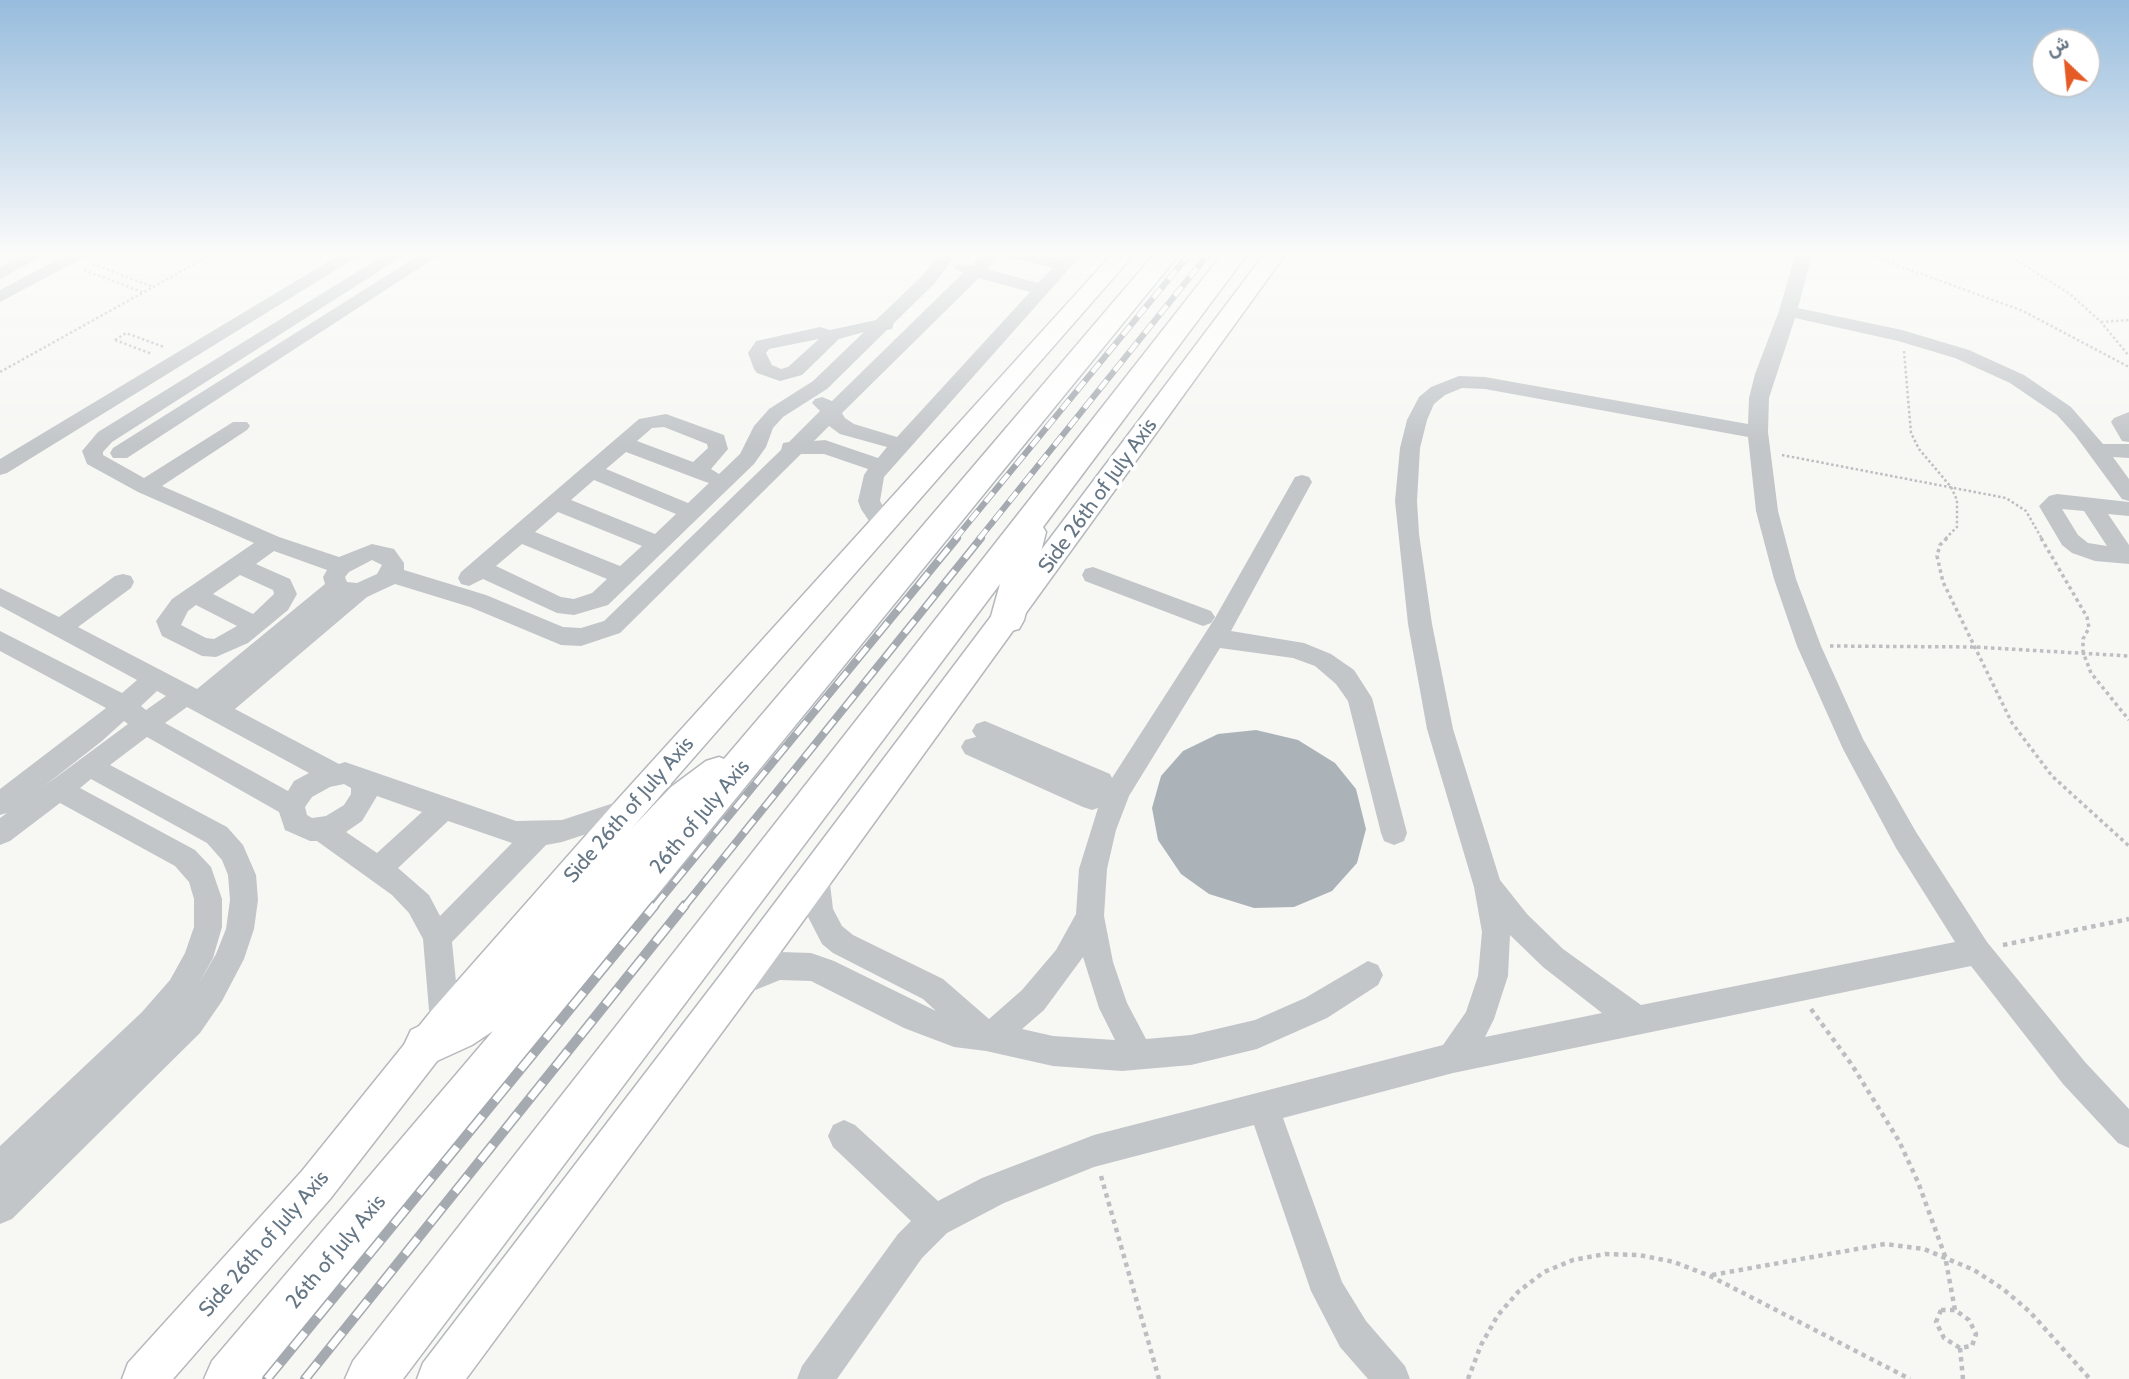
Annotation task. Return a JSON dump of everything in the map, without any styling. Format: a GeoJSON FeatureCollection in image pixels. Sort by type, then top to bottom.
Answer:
{"type":"FeatureCollection","features":[{"type":"Feature","properties":{"kind":"highway","name":"26th of July Axis"},"geometry":{"type":"LineString","coordinates":[[230,1379],[1116,316]]}},
{"type":"Feature","properties":{"kind":"highway"},"geometry":{"type":"LineString","coordinates":[[371,1379],[1033,517],[1213,316]]}},
{"type":"Feature","properties":{"kind":"highway"},"geometry":{"type":"LineString","coordinates":[[1007,620],[1033,517]]}},
{"type":"Feature","properties":{"kind":"highway"},"geometry":{"type":"LineString","coordinates":[[435,1033],[457,1030],[487,1010],[684,798],[706,781],[753,754]]}},
{"type":"Feature","properties":{"kind":"main road","name":"Side 26th of July Axis"},"geometry":{"type":"LineString","coordinates":[[144,1379],[316,1185],[435,1033],[629,809],[1069,316]]}},
{"type":"Feature","properties":{"kind":"main road","name":"Side 26th of July Axis"},"geometry":{"type":"LineString","coordinates":[[439,1379],[1007,620],[1224,316]]}},
{"type":"Feature","properties":{"kind":"street"},"geometry":{"type":"LineString","coordinates":[[0,468],[251,316]]}},
{"type":"Feature","properties":{"kind":"street"},"geometry":{"type":"LineString","coordinates":[[8,808],[59,789],[145,724],[201,702],[346,581],[355,557],[380,553],[386,555],[393,563],[390,574],[377,586],[346,581],[271,542],[145,487],[94,459],[92,451],[104,437],[298,316]]}},
{"type":"Feature","properties":{"kind":"street"},"geometry":{"type":"LineString","coordinates":[[120,453],[335,316]]}},
{"type":"Feature","properties":{"kind":"street"},"geometry":{"type":"LineString","coordinates":[[480,568],[565,607],[592,603],[625,577],[752,453],[769,419],[820,385],[891,316]]}},
{"type":"Feature","properties":{"kind":"street"},"geometry":{"type":"LineString","coordinates":[[390,574],[453,592],[561,636],[592,635],[620,621],[930,316]]}},
{"type":"Feature","properties":{"kind":"street"},"geometry":{"type":"LineString","coordinates":[[883,525],[872,509],[869,492],[874,475],[1018,316]]}},
{"type":"Feature","properties":{"kind":"street"},"geometry":{"type":"LineString","coordinates":[[1786,316],[1759,398],[1758,441],[1767,511],[1809,646],[1852,742],[1899,827],[1977,951],[2074,1073],[2129,1132]]}},
{"type":"Feature","properties":{"kind":"street"},"geometry":{"type":"LineString","coordinates":[[1812,316],[1902,336],[1962,354],[2018,379],[2064,411],[2097,450],[2128,496],[2091,505],[2057,501],[2050,506],[2074,545],[2088,551],[2127,556]]}},
{"type":"Feature","properties":{"kind":"street"},"geometry":{"type":"LineString","coordinates":[[830,336],[850,329],[883,324],[912,334]]}},
{"type":"Feature","properties":{"kind":"street"},"geometry":{"type":"LineString","coordinates":[[201,377],[226,386]]}},
{"type":"Feature","properties":{"kind":"street"},"geometry":{"type":"LineString","coordinates":[[1452,1058],[1479,1019],[1493,976],[1496,932],[1488,887],[1440,729],[1429,678],[1408,534],[1406,501],[1410,448],[1417,420],[1426,401],[1438,391],[1459,382],[1485,383],[1758,441]]}},
{"type":"Feature","properties":{"kind":"street"},"geometry":{"type":"LineString","coordinates":[[182,389],[207,397]]}},
{"type":"Feature","properties":{"kind":"street"},"geometry":{"type":"LineString","coordinates":[[802,397],[822,403],[837,422],[847,429],[902,445]]}},
{"type":"Feature","properties":{"kind":"street"},"geometry":{"type":"LineString","coordinates":[[2129,418],[2121,422],[2129,436]]}},
{"type":"Feature","properties":{"kind":"street"},"geometry":{"type":"LineString","coordinates":[[453,592],[646,423],[660,420],[672,422],[714,438],[719,443],[716,452],[697,471]]}},
{"type":"Feature","properties":{"kind":"street"},"geometry":{"type":"LineString","coordinates":[[145,487],[240,426]]}},
{"type":"Feature","properties":{"kind":"street"},"geometry":{"type":"LineString","coordinates":[[759,441],[777,447],[825,447],[881,466]]}},
{"type":"Feature","properties":{"kind":"street"},"geometry":{"type":"LineString","coordinates":[[622,443],[753,491]]}},
{"type":"Feature","properties":{"kind":"street"},"geometry":{"type":"LineString","coordinates":[[2097,450],[2129,451]]}},
{"type":"Feature","properties":{"kind":"street"},"geometry":{"type":"LineString","coordinates":[[591,471],[697,508],[729,514]]}},
{"type":"Feature","properties":{"kind":"street"},"geometry":{"type":"LineString","coordinates":[[1138,1055],[1114,1009],[1098,962],[1090,916],[1093,869],[1102,830],[1117,794],[1208,627],[1302,482]]}},
{"type":"Feature","properties":{"kind":"street"},"geometry":{"type":"LineString","coordinates":[[555,502],[659,544]]}},
{"type":"Feature","properties":{"kind":"street"},"geometry":{"type":"LineString","coordinates":[[2091,505],[2127,556]]}},
{"type":"Feature","properties":{"kind":"street"},"geometry":{"type":"LineString","coordinates":[[519,534],[625,577]]}},
{"type":"Feature","properties":{"kind":"street"},"geometry":{"type":"LineString","coordinates":[[239,565],[277,582],[285,589],[281,604],[233,642],[216,648],[202,647],[174,633],[168,626],[170,615],[195,595],[271,542]]}},
{"type":"Feature","properties":{"kind":"street"},"geometry":{"type":"LineString","coordinates":[[1093,575],[1208,627],[1296,649],[1323,660],[1345,677],[1360,698],[1394,833]]}},
{"type":"Feature","properties":{"kind":"street"},"geometry":{"type":"LineString","coordinates":[[60,628],[123,582]]}},
{"type":"Feature","properties":{"kind":"street"},"geometry":{"type":"LineString","coordinates":[[195,595],[255,625]]}},
{"type":"Feature","properties":{"kind":"street"},"geometry":{"type":"LineString","coordinates":[[0,596],[157,677],[335,774]]}},
{"type":"Feature","properties":{"kind":"street"},"geometry":{"type":"LineString","coordinates":[[0,640],[123,705],[145,724],[292,806]]}},
{"type":"Feature","properties":{"kind":"street"},"geometry":{"type":"LineString","coordinates":[[0,833],[8,808],[157,677]]}},
{"type":"Feature","properties":{"kind":"street"},"geometry":{"type":"LineString","coordinates":[[980,739],[1096,790]]}},
{"type":"Feature","properties":{"kind":"street"},"geometry":{"type":"LineString","coordinates":[[0,1208],[189,1023],[212,991],[229,959],[240,929],[244,900],[242,874],[233,853],[217,835],[90,766]]}},
{"type":"Feature","properties":{"kind":"street"},"geometry":{"type":"LineString","coordinates":[[361,780],[364,796],[353,813],[321,830],[310,830],[294,822],[292,806],[303,789],[324,776],[335,774],[345,774],[516,833],[562,831],[629,809]]}},
{"type":"Feature","properties":{"kind":"street"},"geometry":{"type":"LineString","coordinates":[[0,1168],[153,1022],[180,990],[198,958],[208,927],[208,899],[201,876],[185,859],[59,789]]}},
{"type":"Feature","properties":{"kind":"street"},"geometry":{"type":"LineString","coordinates":[[378,869],[443,809]]}},
{"type":"Feature","properties":{"kind":"street"},"geometry":{"type":"LineString","coordinates":[[321,830],[402,886],[419,904],[437,938],[435,1033]]}},
{"type":"Feature","properties":{"kind":"street"},"geometry":{"type":"LineString","coordinates":[[437,938],[539,834]]}},
{"type":"Feature","properties":{"kind":"street"},"geometry":{"type":"LineString","coordinates":[[820,871],[817,884],[819,911],[832,935],[843,944],[933,989],[988,1036]]}},
{"type":"Feature","properties":{"kind":"street"},"geometry":{"type":"LineString","coordinates":[[1488,887],[1517,923],[1553,958],[1593,990],[1638,1020]]}},
{"type":"Feature","properties":{"kind":"street"},"geometry":{"type":"LineString","coordinates":[[988,1036],[1032,1000],[1066,959],[1090,916]]}},
{"type":"Feature","properties":{"kind":"street"},"geometry":{"type":"LineString","coordinates":[[815,1379],[910,1245],[935,1221],[994,1190],[1094,1151],[1452,1058],[1977,951]]}},
{"type":"Feature","properties":{"kind":"street"},"geometry":{"type":"LineString","coordinates":[[735,985],[764,970],[795,965],[811,967],[824,971],[915,1018],[954,1032],[988,1036],[1053,1051],[1138,1055],[1191,1050],[1257,1034],[1316,1008],[1368,975]]}},
{"type":"Feature","properties":{"kind":"street"},"geometry":{"type":"LineString","coordinates":[[1265,1108],[1328,1291],[1353,1334],[1392,1379]]}},
{"type":"Feature","properties":{"kind":"street"},"geometry":{"type":"LineString","coordinates":[[844,1136],[935,1221]]}},
{"type":"Feature","properties":{"kind":"path"},"geometry":{"type":"LineString","coordinates":[[0,372],[101,316]]}},
{"type":"Feature","properties":{"kind":"path"},"geometry":{"type":"LineString","coordinates":[[2034,316],[2129,367]]}},
{"type":"Feature","properties":{"kind":"path"},"geometry":{"type":"LineString","coordinates":[[2094,316],[2129,356]]}},
{"type":"Feature","properties":{"kind":"path"},"geometry":{"type":"LineString","coordinates":[[2101,322],[2129,320]]}},
{"type":"Feature","properties":{"kind":"path"},"geometry":{"type":"LineString","coordinates":[[126,333],[181,359],[115,340],[126,333]]}},
{"type":"Feature","properties":{"kind":"path"},"geometry":{"type":"LineString","coordinates":[[1902,336],[1911,433],[1919,449],[1951,487],[1959,513],[1957,527],[1940,545],[1938,569],[2012,723],[2029,749],[2052,776],[2129,846]]}},
{"type":"Feature","properties":{"kind":"path"},"geometry":{"type":"LineString","coordinates":[[1758,441],[2006,498],[2026,511],[2087,617],[2089,628],[2083,639],[2082,652],[2091,673],[2129,720]]}},
{"type":"Feature","properties":{"kind":"path"},"geometry":{"type":"LineString","coordinates":[[1809,646],[1975,647],[2129,656]]}},
{"type":"Feature","properties":{"kind":"path"},"geometry":{"type":"LineString","coordinates":[[1977,951],[2129,919]]}},
{"type":"Feature","properties":{"kind":"path"},"geometry":{"type":"LineString","coordinates":[[1795,988],[1852,1065],[1893,1132],[1918,1182],[1945,1256],[1955,1310]]}},
{"type":"Feature","properties":{"kind":"path"},"geometry":{"type":"LineString","coordinates":[[1094,1151],[1159,1379]]}},
{"type":"Feature","properties":{"kind":"path"},"geometry":{"type":"LineString","coordinates":[[1710,1276],[1885,1244],[1924,1249],[1974,1270],[2012,1297],[2047,1330],[2090,1379]]}},
{"type":"Feature","properties":{"kind":"path"},"geometry":{"type":"LineString","coordinates":[[1468,1379],[1481,1345],[1498,1315],[1519,1291],[1554,1268],[1573,1260],[1605,1254],[1639,1255],[1674,1262],[1710,1276],[1910,1379]]}},
{"type":"Feature","properties":{"kind":"path"},"geometry":{"type":"LineString","coordinates":[[1941,1310],[1955,1310],[1969,1320],[1976,1334],[1972,1346],[1960,1348],[1944,1338],[1936,1322],[1941,1310]]}},
{"type":"Feature","properties":{"kind":"path"},"geometry":{"type":"LineString","coordinates":[[1960,1348],[1963,1379]]}},
{"type":"Feature","properties":{"kind":"building"},"geometry":{"type":"Polygon","coordinates":[[[1256,730],[1298,740],[1335,763],[1356,789],[1366,829],[1357,863],[1332,891],[1294,907],[1254,908],[1209,894],[1181,874],[1158,840],[1152,808],[1161,776],[1183,751],[1218,734],[1256,730]]]}},
{"type":"Feature","properties":{"kind":"railway"},"geometry":{"type":"LineString","coordinates":[[955,539],[1138,316]]}},
{"type":"Feature","properties":{"kind":"railway"},"geometry":{"type":"LineString","coordinates":[[979,539],[1158,316]]}},
{"type":"Feature","properties":{"kind":"railway"},"geometry":{"type":"LineString","coordinates":[[654,907],[957,538]]}},
{"type":"Feature","properties":{"kind":"railway"},"geometry":{"type":"LineString","coordinates":[[684,907],[981,538]]}},
{"type":"Feature","properties":{"kind":"railway"},"geometry":{"type":"LineString","coordinates":[[267,1379],[655,905]]}},
{"type":"Feature","properties":{"kind":"railway"},"geometry":{"type":"LineString","coordinates":[[305,1379],[685,905]]}}]}
